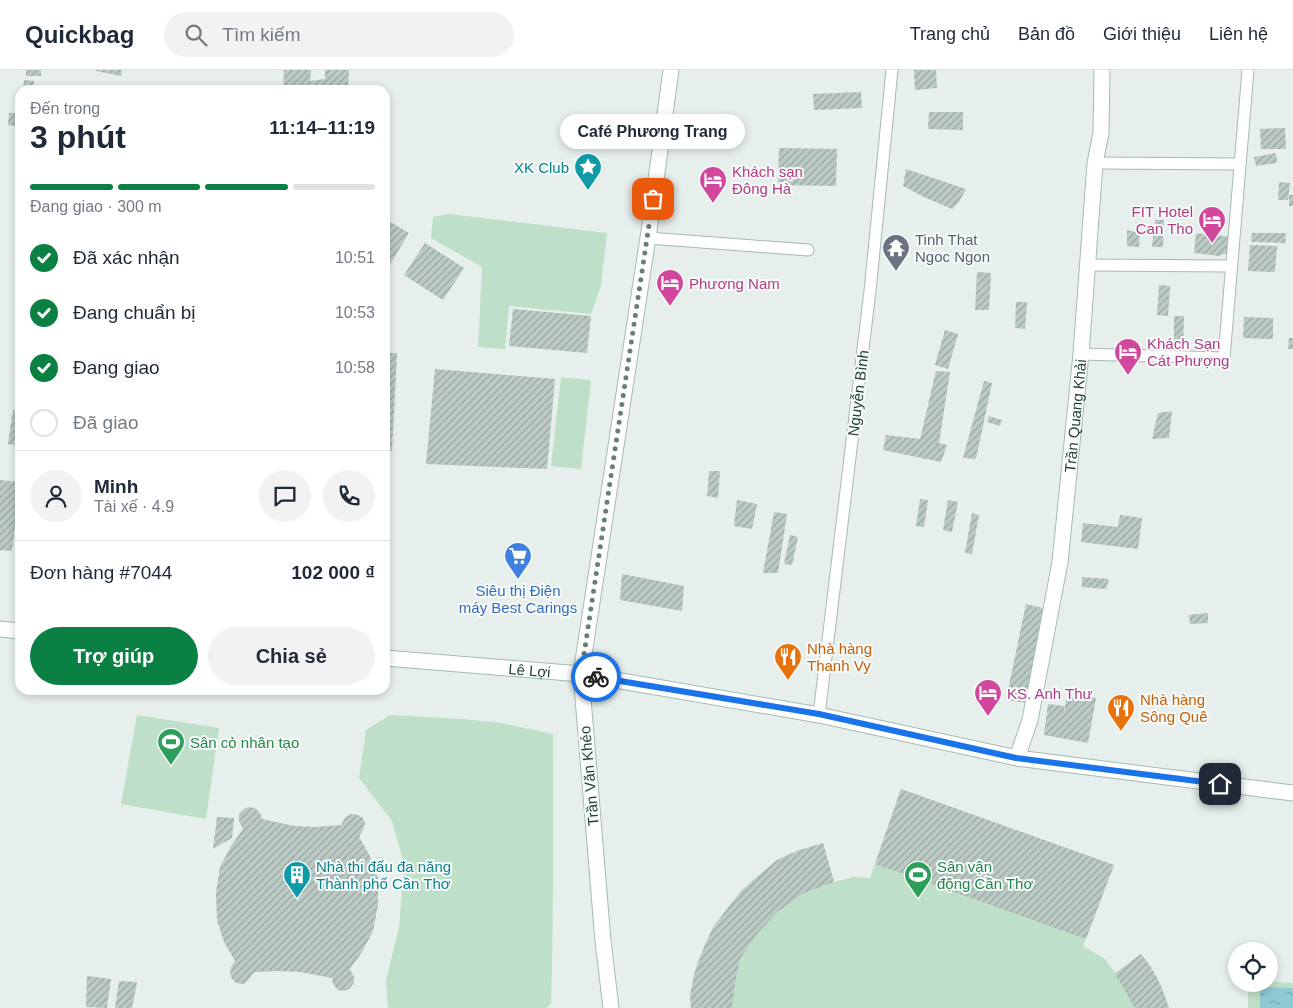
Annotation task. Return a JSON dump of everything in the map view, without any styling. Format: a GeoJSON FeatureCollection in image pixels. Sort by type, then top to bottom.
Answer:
{"type":"FeatureCollection","features":[{"type":"Feature","properties":{"kind":"street","name":"Trần Văn Khéo"},"geometry":{"type":"LineString","coordinates":[[611,1008],[602,941],[581,674],[648,238],[671,70]]}},
{"type":"Feature","properties":{"kind":"street","name":"Nguyễn Bình"},"geometry":{"type":"LineString","coordinates":[[819,714],[869,301],[892,70]]}},
{"type":"Feature","properties":{"kind":"street","name":"Trần Quang Khải"},"geometry":{"type":"LineString","coordinates":[[1016,758],[1030,720],[1060,562],[1080,354],[1095,163],[1101,133],[1102,70]]}},
{"type":"Feature","properties":{"kind":"street"},"geometry":{"type":"LineString","coordinates":[[1080,354],[1224,358],[1248,70]]}},
{"type":"Feature","properties":{"kind":"street"},"geometry":{"type":"LineString","coordinates":[[1095,163],[1240,164]]}},
{"type":"Feature","properties":{"kind":"street"},"geometry":{"type":"LineString","coordinates":[[648,238],[808,250]]}},
{"type":"Feature","properties":{"kind":"street"},"geometry":{"type":"LineString","coordinates":[[1087,265],[1232,266]]}},
{"type":"Feature","properties":{"kind":"street"},"geometry":{"type":"LineString","coordinates":[[0,629],[15,630]]}},
{"type":"Feature","properties":{"kind":"street","name":"Lê Lợi"},"geometry":{"type":"LineString","coordinates":[[390,658],[581,674],[819,714],[1016,758],[1293,793]]}},
{"type":"Feature","properties":{"kind":"green space"},"geometry":{"type":"Polygon","coordinates":[[[449,214],[607,233],[601,286],[591,314],[509,306],[505,349],[478,347],[482,267],[431,238],[433,217],[449,214]]]}},
{"type":"Feature","properties":{"kind":"green space"},"geometry":{"type":"Polygon","coordinates":[[[561,377],[591,380],[581,469],[551,466],[561,377]]]}},
{"type":"Feature","properties":{"kind":"green space","name":"Sân cỏ nhân tạo"},"geometry":{"type":"Polygon","coordinates":[[[137,715],[219,728],[206,819],[121,804],[137,715]]]}},
{"type":"Feature","properties":{"kind":"green space"},"geometry":{"type":"Polygon","coordinates":[[[390,715],[501,723],[553,734],[552,970],[551,1004],[546,1008],[388,1008],[386,981],[399,927],[404,863],[392,821],[359,778],[366,730],[390,715]]]}},
{"type":"Feature","properties":{"kind":"green space","name":"Sân vận động Cần Thơ"},"geometry":{"type":"Polygon","coordinates":[[[901,789],[1114,865],[1083,946],[1105,959],[1115,973],[1141,954],[1158,979],[1169,1008],[691,1008],[692,986],[705,944],[729,906],[743,890],[760,874],[782,858],[799,850],[823,843],[834,882],[853,877],[870,878],[901,789]]]}},
{"type":"Feature","properties":{"kind":"green space"},"geometry":{"type":"Polygon","coordinates":[[[1278,982],[1293,983],[1293,1008],[1248,1008],[1248,992],[1278,992],[1278,982]]]}},
{"type":"Feature","properties":{"kind":"water"},"geometry":{"type":"Polygon","coordinates":[[[1278,988],[1293,988],[1293,1008],[1260,1008],[1260,992],[1278,992],[1278,988]]]}},
{"type":"Feature","properties":{"kind":"building"},"geometry":{"type":"Polygon","coordinates":[[[26,70],[41,70],[41,76],[26,76],[26,70]]]}},
{"type":"Feature","properties":{"kind":"building"},"geometry":{"type":"Polygon","coordinates":[[[96,70],[122,70],[121,76],[96,70]]]}},
{"type":"Feature","properties":{"kind":"building"},"geometry":{"type":"Polygon","coordinates":[[[284,70],[311,70],[310,81],[325,79],[325,70],[349,70],[348,85],[283,85],[284,70]]]}},
{"type":"Feature","properties":{"kind":"building"},"geometry":{"type":"Polygon","coordinates":[[[914,70],[936,70],[937,88],[915,90],[914,70]]]}},
{"type":"Feature","properties":{"kind":"building"},"geometry":{"type":"Polygon","coordinates":[[[24,80],[34,81],[34,85],[24,85],[24,80]]]}},
{"type":"Feature","properties":{"kind":"building"},"geometry":{"type":"Polygon","coordinates":[[[861,92],[862,108],[814,110],[813,94],[861,92]]]}},
{"type":"Feature","properties":{"kind":"building"},"geometry":{"type":"Polygon","coordinates":[[[929,112],[963,112],[963,130],[928,129],[929,112]]]}},
{"type":"Feature","properties":{"kind":"building"},"geometry":{"type":"Polygon","coordinates":[[[9,113],[15,113],[15,126],[8,125],[9,113]]]}},
{"type":"Feature","properties":{"kind":"building"},"geometry":{"type":"Polygon","coordinates":[[[1285,128],[1286,149],[1261,149],[1260,129],[1285,128]]]}},
{"type":"Feature","properties":{"kind":"building"},"geometry":{"type":"Polygon","coordinates":[[[779,148],[837,149],[836,186],[778,185],[779,148]]]}},
{"type":"Feature","properties":{"kind":"building"},"geometry":{"type":"Polygon","coordinates":[[[1276,153],[1277,163],[1256,166],[1254,157],[1276,153]]]}},
{"type":"Feature","properties":{"kind":"building"},"geometry":{"type":"Polygon","coordinates":[[[906,169],[966,189],[959,202],[952,209],[903,186],[906,169]]]}},
{"type":"Feature","properties":{"kind":"building"},"geometry":{"type":"Polygon","coordinates":[[[1279,182],[1290,183],[1288,200],[1278,200],[1279,182]]]}},
{"type":"Feature","properties":{"kind":"building"},"geometry":{"type":"Polygon","coordinates":[[[1289,195],[1293,195],[1293,206],[1289,206],[1289,195]]]}},
{"type":"Feature","properties":{"kind":"building"},"geometry":{"type":"Polygon","coordinates":[[[1155,220],[1164,220],[1163,247],[1152,247],[1155,220]]]}},
{"type":"Feature","properties":{"kind":"building"},"geometry":{"type":"Polygon","coordinates":[[[390,222],[409,233],[390,265],[390,222]]]}},
{"type":"Feature","properties":{"kind":"building"},"geometry":{"type":"Polygon","coordinates":[[[1127,230],[1140,233],[1139,247],[1127,246],[1127,230]]]}},
{"type":"Feature","properties":{"kind":"building","name":"FIT Hotel Can Tho"},"geometry":{"type":"Polygon","coordinates":[[[1196,233],[1231,237],[1229,252],[1219,256],[1194,253],[1196,233]]]}},
{"type":"Feature","properties":{"kind":"building"},"geometry":{"type":"Polygon","coordinates":[[[1252,233],[1286,233],[1285,243],[1251,242],[1252,233]]]}},
{"type":"Feature","properties":{"kind":"building"},"geometry":{"type":"Polygon","coordinates":[[[425,243],[464,268],[443,300],[404,275],[425,243]]]}},
{"type":"Feature","properties":{"kind":"building"},"geometry":{"type":"Polygon","coordinates":[[[1250,245],[1277,246],[1275,272],[1248,271],[1250,245]]]}},
{"type":"Feature","properties":{"kind":"building"},"geometry":{"type":"Polygon","coordinates":[[[977,272],[991,273],[989,310],[975,310],[977,272]]]}},
{"type":"Feature","properties":{"kind":"building"},"geometry":{"type":"Polygon","coordinates":[[[1159,285],[1170,286],[1168,316],[1157,315],[1159,285]]]}},
{"type":"Feature","properties":{"kind":"building"},"geometry":{"type":"Polygon","coordinates":[[[1016,302],[1027,302],[1025,329],[1015,328],[1016,302]]]}},
{"type":"Feature","properties":{"kind":"building"},"geometry":{"type":"Polygon","coordinates":[[[513,309],[591,316],[587,353],[509,346],[513,309]]]}},
{"type":"Feature","properties":{"kind":"building"},"geometry":{"type":"Polygon","coordinates":[[[1174,316],[1184,316],[1183,352],[1174,352],[1174,316]]]}},
{"type":"Feature","properties":{"kind":"building"},"geometry":{"type":"Polygon","coordinates":[[[1244,317],[1273,318],[1273,339],[1243,338],[1244,317]]]}},
{"type":"Feature","properties":{"kind":"building"},"geometry":{"type":"Polygon","coordinates":[[[945,330],[958,334],[948,369],[935,365],[945,330]]]}},
{"type":"Feature","properties":{"kind":"building"},"geometry":{"type":"Polygon","coordinates":[[[1289,338],[1293,338],[1293,349],[1288,349],[1289,338]]]}},
{"type":"Feature","properties":{"kind":"building"},"geometry":{"type":"Polygon","coordinates":[[[390,353],[397,353],[392,451],[390,451],[390,353]]]}},
{"type":"Feature","properties":{"kind":"building"},"geometry":{"type":"Polygon","coordinates":[[[435,369],[555,379],[547,469],[426,464],[435,369]]]}},
{"type":"Feature","properties":{"kind":"building"},"geometry":{"type":"Polygon","coordinates":[[[936,371],[950,372],[939,443],[947,445],[941,462],[883,450],[886,435],[920,439],[936,371]]]}},
{"type":"Feature","properties":{"kind":"building"},"geometry":{"type":"Polygon","coordinates":[[[984,381],[992,383],[976,459],[963,458],[984,381]]]}},
{"type":"Feature","properties":{"kind":"building"},"geometry":{"type":"Polygon","coordinates":[[[13,410],[15,410],[15,445],[8,444],[13,410]]]}},
{"type":"Feature","properties":{"kind":"building"},"geometry":{"type":"Polygon","coordinates":[[[1172,411],[1169,438],[1152,439],[1158,413],[1172,411]]]}},
{"type":"Feature","properties":{"kind":"building"},"geometry":{"type":"Polygon","coordinates":[[[989,416],[1002,420],[1000,426],[987,422],[989,416]]]}},
{"type":"Feature","properties":{"kind":"building"},"geometry":{"type":"Polygon","coordinates":[[[709,471],[720,471],[718,498],[707,496],[709,471]]]}},
{"type":"Feature","properties":{"kind":"building"},"geometry":{"type":"Polygon","coordinates":[[[0,480],[15,482],[15,527],[12,551],[0,550],[0,480]]]}},
{"type":"Feature","properties":{"kind":"building"},"geometry":{"type":"Polygon","coordinates":[[[920,499],[928,500],[924,527],[916,526],[920,499]]]}},
{"type":"Feature","properties":{"kind":"building"},"geometry":{"type":"Polygon","coordinates":[[[737,500],[757,504],[752,529],[734,526],[737,500]]]}},
{"type":"Feature","properties":{"kind":"building"},"geometry":{"type":"Polygon","coordinates":[[[948,500],[958,502],[952,532],[943,530],[948,500]]]}},
{"type":"Feature","properties":{"kind":"building"},"geometry":{"type":"Polygon","coordinates":[[[774,512],[787,514],[778,573],[763,573],[774,512]]]}},
{"type":"Feature","properties":{"kind":"building"},"geometry":{"type":"Polygon","coordinates":[[[972,513],[979,515],[972,554],[965,553],[972,513]]]}},
{"type":"Feature","properties":{"kind":"building"},"geometry":{"type":"Polygon","coordinates":[[[1120,515],[1142,518],[1138,549],[1081,542],[1083,523],[1118,527],[1120,515]]]}},
{"type":"Feature","properties":{"kind":"building"},"geometry":{"type":"Polygon","coordinates":[[[790,535],[798,537],[792,565],[784,564],[790,535]]]}},
{"type":"Feature","properties":{"kind":"building"},"geometry":{"type":"Polygon","coordinates":[[[622,574],[684,586],[682,611],[620,600],[622,574]]]}},
{"type":"Feature","properties":{"kind":"building"},"geometry":{"type":"Polygon","coordinates":[[[1082,577],[1109,579],[1106,589],[1082,587],[1082,577]]]}},
{"type":"Feature","properties":{"kind":"building"},"geometry":{"type":"Polygon","coordinates":[[[1026,604],[1047,609],[1027,703],[1006,700],[1026,604]]]}},
{"type":"Feature","properties":{"kind":"building"},"geometry":{"type":"Polygon","coordinates":[[[1208,613],[1208,623],[1190,624],[1189,615],[1208,613]]]}},
{"type":"Feature","properties":{"kind":"building"},"geometry":{"type":"Polygon","coordinates":[[[1073,694],[1096,698],[1088,743],[1044,735],[1048,704],[1064,706],[1064,712],[1066,700],[1072,701],[1073,694]]]}},
{"type":"Feature","properties":{"kind":"building"},"geometry":{"type":"Polygon","coordinates":[[[901,789],[1114,865],[1086,939],[875,864],[901,789]]]}},
{"type":"Feature","properties":{"kind":"building","name":"Nhà thi đấu đa năng Thành phố Cần Thơ"},"geometry":{"type":"Polygon","coordinates":[[[249,807],[255,808],[260,813],[262,819],[294,826],[341,825],[345,818],[351,814],[363,818],[365,823],[359,837],[370,856],[378,878],[378,905],[373,931],[350,969],[354,977],[354,983],[349,989],[344,991],[338,990],[333,984],[332,978],[300,972],[254,972],[244,984],[236,983],[232,979],[230,974],[231,967],[235,961],[224,942],[217,920],[216,893],[220,867],[243,829],[239,821],[239,814],[249,807]]]}},
{"type":"Feature","properties":{"kind":"building"},"geometry":{"type":"Polygon","coordinates":[[[217,817],[234,818],[232,838],[213,849],[217,817]]]}},
{"type":"Feature","properties":{"kind":"building"},"geometry":{"type":"Polygon","coordinates":[[[823,843],[834,882],[804,893],[777,912],[756,935],[740,959],[732,1008],[691,1008],[690,996],[695,971],[713,927],[742,890],[777,860],[797,851],[823,843]]]}},
{"type":"Feature","properties":{"kind":"building"},"geometry":{"type":"Polygon","coordinates":[[[1141,954],[1160,984],[1169,1008],[1135,1008],[1115,974],[1141,954]]]}},
{"type":"Feature","properties":{"kind":"building"},"geometry":{"type":"Polygon","coordinates":[[[87,976],[111,979],[107,1008],[86,1007],[87,976]]]}},
{"type":"Feature","properties":{"kind":"building"},"geometry":{"type":"Polygon","coordinates":[[[119,981],[137,982],[132,1008],[115,1008],[119,981]]]}},
{"type":"Feature","properties":{"kind":"way so far"},"geometry":{"type":"LineString","coordinates":[[596,677],[581,674],[653,199]]}},
{"type":"Feature","properties":{"kind":"place","name":"XK Club"},"geometry":{"type":"Point","coordinates":[588,191]}},
{"type":"Feature","properties":{"kind":"place","name":"Café Phương Trang"},"geometry":{"type":"Point","coordinates":[653,199]}},
{"type":"Feature","properties":{"kind":"place","name":"Khách sạn Đông Hà"},"geometry":{"type":"Point","coordinates":[713,204]}},
{"type":"Feature","properties":{"kind":"place","name":"FIT Hotel Can Tho"},"geometry":{"type":"Point","coordinates":[1212,244]}},
{"type":"Feature","properties":{"kind":"place","name":"Tinh That Ngoc Ngon"},"geometry":{"type":"Point","coordinates":[896,272]}},
{"type":"Feature","properties":{"kind":"place","name":"Phương Nam"},"geometry":{"type":"Point","coordinates":[670,307]}},
{"type":"Feature","properties":{"kind":"place","name":"Khách Sạn Cát Phượng"},"geometry":{"type":"Point","coordinates":[1128,376]}},
{"type":"Feature","properties":{"kind":"place","name":"Siêu thị Điện máy Best Carings"},"geometry":{"type":"Point","coordinates":[518,580]}},
{"type":"Feature","properties":{"kind":"place","name":"Nhà hàng Thanh Vy"},"geometry":{"type":"Point","coordinates":[788,681]}},
{"type":"Feature","properties":{"kind":"place","name":"KS. Anh Thư"},"geometry":{"type":"Point","coordinates":[988,717]}},
{"type":"Feature","properties":{"kind":"place","name":"Nhà hàng Sông Quê"},"geometry":{"type":"Point","coordinates":[1121,732]}},
{"type":"Feature","properties":{"kind":"place","name":"Sân cỏ nhân tạo"},"geometry":{"type":"Point","coordinates":[171,766]}},
{"type":"Feature","properties":{"kind":"place","name":"Nhà thi đấu đa năng Thành phố Cần Thơ"},"geometry":{"type":"Point","coordinates":[297,899]}},
{"type":"Feature","properties":{"kind":"place","name":"Sân vận động Cần Thơ"},"geometry":{"type":"Point","coordinates":[918,899]}},
{"type":"Feature","properties":{"kind":"route"},"geometry":{"type":"LineString","coordinates":[[596,677],[819,714],[1016,758],[1220,784]]}}]}
